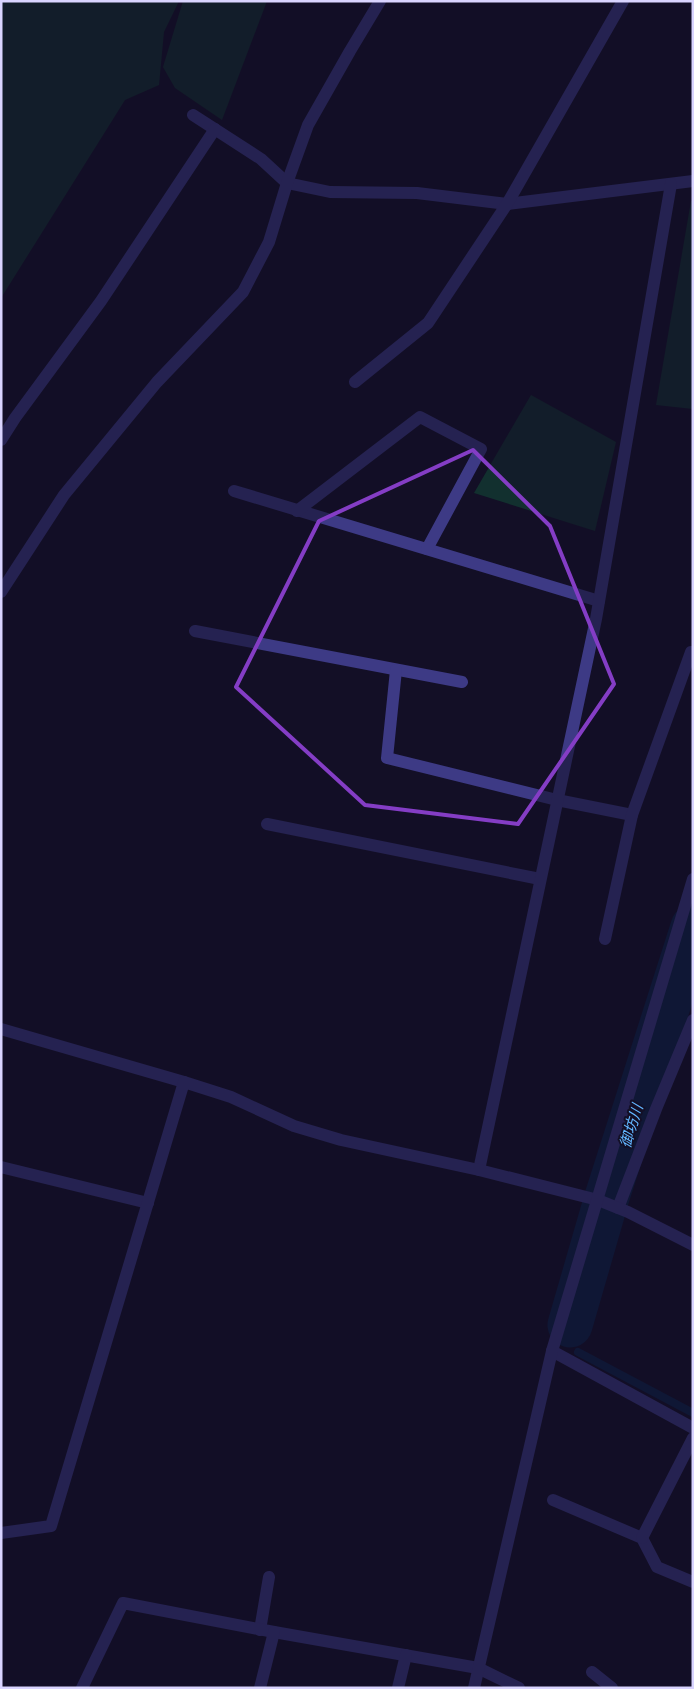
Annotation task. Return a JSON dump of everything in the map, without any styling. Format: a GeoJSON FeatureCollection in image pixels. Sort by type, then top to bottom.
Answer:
{"type":"FeatureCollection","features":[{"type":"Feature","properties":{"kind":"street"},"geometry":{"type":"LineString","coordinates":[[1,592],[64,495],[157,382],[243,292],[269,242],[287,183],[308,125],[380,1]]}},
{"type":"Feature","properties":{"kind":"street"},"geometry":{"type":"LineString","coordinates":[[355,382],[428,323],[507,204],[623,1]]}},
{"type":"Feature","properties":{"kind":"street"},"geometry":{"type":"LineString","coordinates":[[192,115],[261,159],[287,183],[330,192],[417,193],[507,204],[693,181]]}},
{"type":"Feature","properties":{"kind":"street"},"geometry":{"type":"LineString","coordinates":[[1,440],[101,301],[215,129]]}},
{"type":"Feature","properties":{"kind":"street"},"geometry":{"type":"LineString","coordinates":[[479,1170],[599,601],[671,184]]}},
{"type":"Feature","properties":{"kind":"street"},"geometry":{"type":"LineString","coordinates":[[297,511],[420,417],[481,449],[427,549]]}},
{"type":"Feature","properties":{"kind":"street"},"geometry":{"type":"LineString","coordinates":[[234,492],[599,601]]}},
{"type":"Feature","properties":{"kind":"street"},"geometry":{"type":"LineString","coordinates":[[195,631],[462,682]]}},
{"type":"Feature","properties":{"kind":"street"},"geometry":{"type":"LineString","coordinates":[[605,939],[632,815],[690,652],[693,652]]}},
{"type":"Feature","properties":{"kind":"street"},"geometry":{"type":"LineString","coordinates":[[396,670],[387,758],[557,800],[632,815]]}},
{"type":"Feature","properties":{"kind":"street"},"geometry":{"type":"LineString","coordinates":[[266,824],[540,879]]}},
{"type":"Feature","properties":{"kind":"street"},"geometry":{"type":"LineString","coordinates":[[474,1688],[552,1351],[693,879]]}},
{"type":"Feature","properties":{"kind":"street"},"geometry":{"type":"LineString","coordinates":[[618,1208],[693,1020]]}},
{"type":"Feature","properties":{"kind":"street"},"geometry":{"type":"LineString","coordinates":[[1,1029],[231,1097],[294,1126],[341,1140],[479,1170],[598,1200],[693,1245]]}},
{"type":"Feature","properties":{"kind":"street"},"geometry":{"type":"LineString","coordinates":[[1,1533],[51,1526],[184,1082]]}},
{"type":"Feature","properties":{"kind":"street"},"geometry":{"type":"LineString","coordinates":[[1,1167],[148,1203]]}},
{"type":"Feature","properties":{"kind":"street"},"geometry":{"type":"LineString","coordinates":[[552,1351],[693,1428]]}},
{"type":"Feature","properties":{"kind":"street"},"geometry":{"type":"LineString","coordinates":[[642,1538],[693,1438]]}},
{"type":"Feature","properties":{"kind":"street"},"geometry":{"type":"LineString","coordinates":[[553,1500],[642,1538],[657,1567],[693,1582]]}},
{"type":"Feature","properties":{"kind":"street"},"geometry":{"type":"LineString","coordinates":[[260,1630],[269,1577]]}},
{"type":"Feature","properties":{"kind":"street"},"geometry":{"type":"LineString","coordinates":[[82,1688],[124,1603],[260,1630],[478,1668],[518,1688]]}},
{"type":"Feature","properties":{"kind":"street"},"geometry":{"type":"LineString","coordinates":[[260,1688],[274,1632]]}},
{"type":"Feature","properties":{"kind":"street"},"geometry":{"type":"LineString","coordinates":[[398,1688],[406,1655]]}},
{"type":"Feature","properties":{"kind":"street"},"geometry":{"type":"LineString","coordinates":[[592,1672],[612,1688]]}},
{"type":"Feature","properties":{"kind":"highlighted area"},"geometry":{"type":"Polygon","coordinates":[[[473,450],[550,526],[614,684],[518,824],[365,805],[236,687],[319,521],[473,450]]]}},
{"type":"Feature","properties":{"kind":"green space"},"geometry":{"type":"Polygon","coordinates":[[[1,1],[179,1],[164,32],[159,85],[125,100],[1,298],[1,1]]]}},
{"type":"Feature","properties":{"kind":"green space"},"geometry":{"type":"Polygon","coordinates":[[[183,1],[267,1],[222,120],[175,88],[163,67],[183,1]]]}},
{"type":"Feature","properties":{"kind":"green space"},"geometry":{"type":"Polygon","coordinates":[[[691,201],[693,201],[693,409],[656,405],[691,201]]]}},
{"type":"Feature","properties":{"kind":"green space"},"geometry":{"type":"Polygon","coordinates":[[[531,395],[616,442],[595,531],[474,493],[531,395]]]}},
{"type":"Feature","properties":{"kind":"waterway","name":"御坊川"},"geometry":{"type":"LineString","coordinates":[[570,1325],[607,1197],[693,927]]}},
{"type":"Feature","properties":{"kind":"waterway"},"geometry":{"type":"LineString","coordinates":[[578,1352],[693,1413]]}}]}
